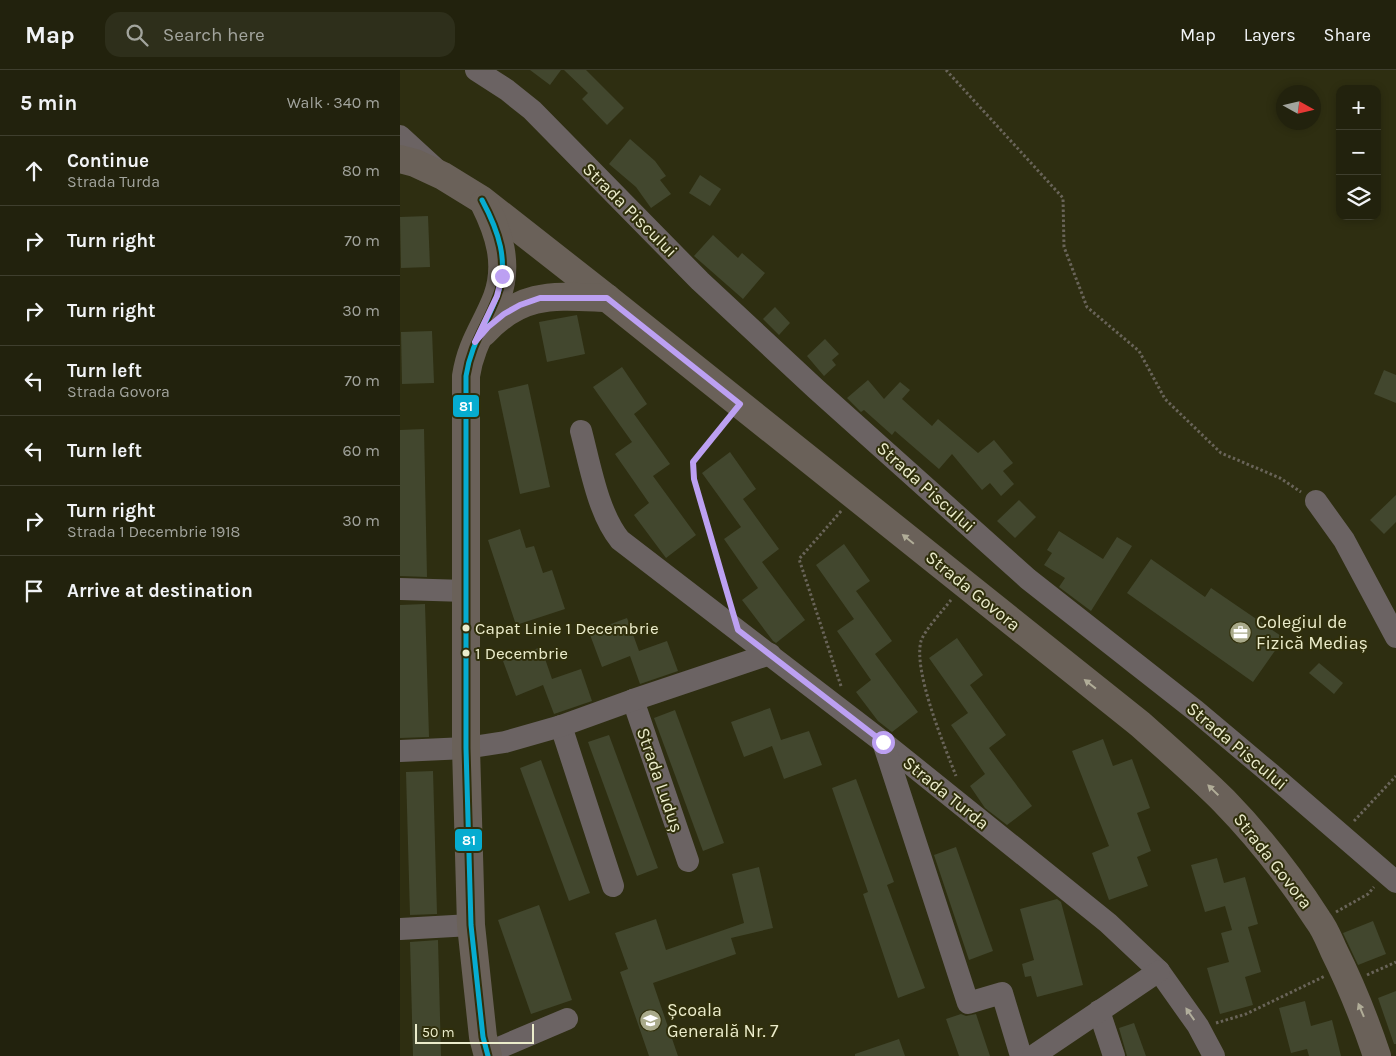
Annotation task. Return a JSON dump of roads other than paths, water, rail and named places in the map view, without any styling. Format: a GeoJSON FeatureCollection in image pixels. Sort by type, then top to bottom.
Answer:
{"type":"FeatureCollection","features":[{"type":"Feature","properties":{"kind":"main road","name":"Strada Govora"},"geometry":{"type":"LineString","coordinates":[[400,158],[443,176],[482,200],[1140,724],[1191,769],[1254,834],[1320,921],[1346,976],[1378,1056]]}},
{"type":"Feature","properties":{"kind":"main road"},"geometry":{"type":"LineString","coordinates":[[482,200],[492,219],[502,255],[502,276],[497,296],[475,342],[469,358],[466,376],[466,748],[471,925],[483,1037],[487,1054]]}},
{"type":"Feature","properties":{"kind":"main road"},"geometry":{"type":"LineString","coordinates":[[475,342],[488,327],[504,314],[520,305],[540,298],[607,298]]}},
{"type":"Feature","properties":{"kind":"street","name":"Strada Piscului"},"geometry":{"type":"LineString","coordinates":[[476,70],[507,90],[532,110],[700,281],[816,389],[1028,579],[1196,711],[1391,877]]}},
{"type":"Feature","properties":{"kind":"street"},"geometry":{"type":"LineString","coordinates":[[400,136],[443,176]]}},
{"type":"Feature","properties":{"kind":"street","name":"Strada Turda"},"geometry":{"type":"LineString","coordinates":[[581,431],[605,516],[620,540],[883,742],[1108,923],[1160,971],[1198,1026],[1214,1056]]}},
{"type":"Feature","properties":{"kind":"street"},"geometry":{"type":"LineString","coordinates":[[1316,501],[1344,540],[1396,637]]}},
{"type":"Feature","properties":{"kind":"street"},"geometry":{"type":"LineString","coordinates":[[400,589],[466,591]]}},
{"type":"Feature","properties":{"kind":"street"},"geometry":{"type":"LineString","coordinates":[[400,751],[466,748],[505,742],[561,726],[770,654]]}},
{"type":"Feature","properties":{"kind":"street","name":"Strada Luduș"},"geometry":{"type":"LineString","coordinates":[[633,700],[688,861]]}},
{"type":"Feature","properties":{"kind":"street"},"geometry":{"type":"LineString","coordinates":[[561,726],[613,886]]}},
{"type":"Feature","properties":{"kind":"street"},"geometry":{"type":"LineString","coordinates":[[883,742],[968,1003],[1002,992],[1021,1056]]}},
{"type":"Feature","properties":{"kind":"street"},"geometry":{"type":"LineString","coordinates":[[400,929],[471,925]]}},
{"type":"Feature","properties":{"kind":"street"},"geometry":{"type":"LineString","coordinates":[[1033,1056],[1160,971]]}},
{"type":"Feature","properties":{"kind":"street"},"geometry":{"type":"LineString","coordinates":[[1099,1012],[1114,1056]]}},
{"type":"Feature","properties":{"kind":"street"},"geometry":{"type":"LineString","coordinates":[[487,1054],[567,1019]]}},
{"type":"Feature","properties":{"kind":"place","name":"Capat Linie 1 Decembrie"},"geometry":{"type":"Point","coordinates":[466,628]}},
{"type":"Feature","properties":{"kind":"place","name":"Colegiul de Fizică Mediaș"},"geometry":{"type":"Point","coordinates":[1240,632]}},
{"type":"Feature","properties":{"kind":"place","name":"1 Decembrie"},"geometry":{"type":"Point","coordinates":[466,653]}},
{"type":"Feature","properties":{"kind":"place","name":"Școala Generală Nr. 7"},"geometry":{"type":"Point","coordinates":[651,1020]}}]}
